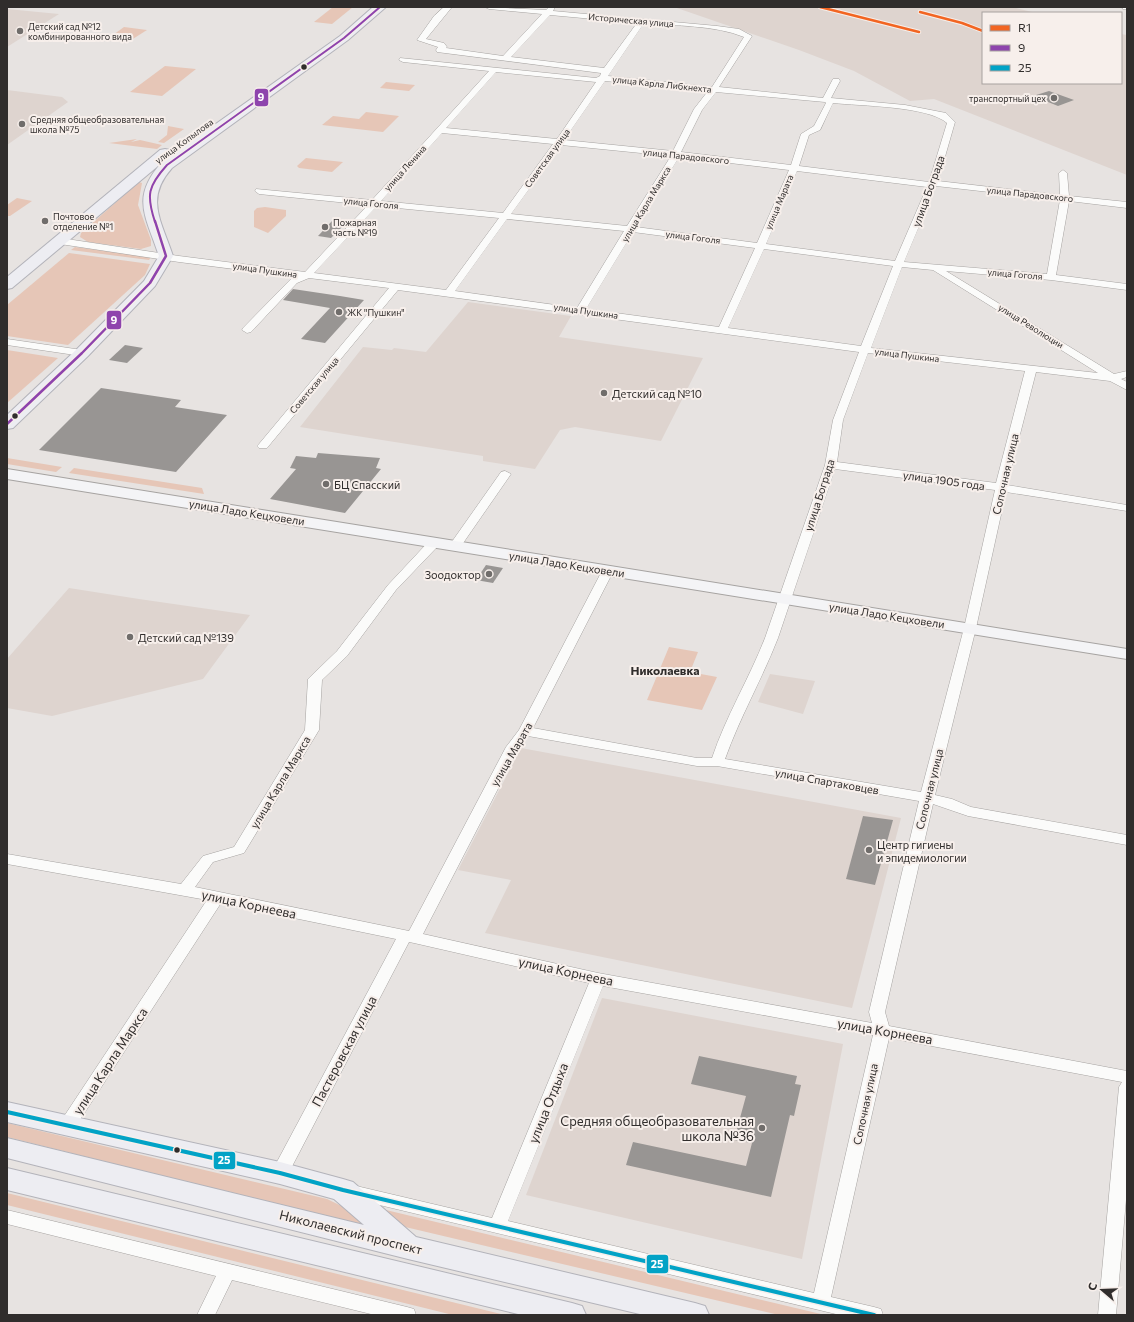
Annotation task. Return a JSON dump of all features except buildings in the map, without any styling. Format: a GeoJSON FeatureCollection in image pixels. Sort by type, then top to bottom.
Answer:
{"type":"FeatureCollection","features":[{"type":"Feature","properties":{"kind":"main road","name":"улица Копылова"},"geometry":{"type":"LineString","coordinates":[[7,285],[164,154],[294,63],[367,7]]}},
{"type":"Feature","properties":{"kind":"main road","name":"улица Копылова"},"geometry":{"type":"LineString","coordinates":[[166,256],[149,202],[151,188],[158,174],[167,165],[344,38],[380,7]]}},
{"type":"Feature","properties":{"kind":"main road"},"geometry":{"type":"LineString","coordinates":[[7,424],[82,353],[150,283],[166,256]]}},
{"type":"Feature","properties":{"kind":"main road","name":"улица Ладо Кецховели"},"geometry":{"type":"LineString","coordinates":[[7,474],[1127,654]]}},
{"type":"Feature","properties":{"kind":"main road"},"geometry":{"type":"LineString","coordinates":[[7,1112],[68,1124],[280,1173],[343,1190],[408,1247]]}},
{"type":"Feature","properties":{"kind":"main road","name":"Николаевский проспект"},"geometry":{"type":"LineString","coordinates":[[7,1148],[408,1247],[695,1315]]}},
{"type":"Feature","properties":{"kind":"main road"},"geometry":{"type":"LineString","coordinates":[[7,1179],[572,1315]]}},
{"type":"Feature","properties":{"kind":"street","name":"улица Карла Либкнехта"},"geometry":{"type":"LineString","coordinates":[[448,7],[437,18],[421,40],[444,47],[440,50],[505,58],[604,75],[714,89],[921,109]]}},
{"type":"Feature","properties":{"kind":"street","name":"Историческая улица"},"geometry":{"type":"LineString","coordinates":[[489,7],[550,10],[717,28],[736,31],[748,36]]}},
{"type":"Feature","properties":{"kind":"street"},"geometry":{"type":"LineString","coordinates":[[505,58],[550,10]]}},
{"type":"Feature","properties":{"kind":"street","name":"Советская улица"},"geometry":{"type":"LineString","coordinates":[[449,293],[559,142],[642,21]]}},
{"type":"Feature","properties":{"kind":"street","name":"улица Карла Маркса"},"geometry":{"type":"LineString","coordinates":[[580,310],[676,154],[698,109],[714,89],[748,36]]}},
{"type":"Feature","properties":{"kind":"street","name":"улица Карла Либкнехта"},"geometry":{"type":"LineString","coordinates":[[403,60],[596,80],[604,75]]}},
{"type":"Feature","properties":{"kind":"street","name":"улица Ленина"},"geometry":{"type":"LineString","coordinates":[[247,330],[294,281],[306,276],[336,246],[372,204],[494,70]]}},
{"type":"Feature","properties":{"kind":"street","name":"улица Марата"},"geometry":{"type":"LineString","coordinates":[[722,331],[738,298],[794,168],[805,134],[817,128],[830,102],[826,100],[836,81]]}},
{"type":"Feature","properties":{"kind":"street","name":"улица Бограда"},"geometry":{"type":"LineString","coordinates":[[717,762],[733,719],[762,664],[774,632],[784,598],[831,464],[838,420],[886,294],[900,264],[932,184],[951,122],[943,115],[921,109]]}},
{"type":"Feature","properties":{"kind":"street","name":"улица Парадовского"},"geometry":{"type":"LineString","coordinates":[[440,130],[676,154],[1127,205]]}},
{"type":"Feature","properties":{"kind":"street"},"geometry":{"type":"LineString","coordinates":[[1051,277],[1065,198],[1063,173]]}},
{"type":"Feature","properties":{"kind":"street","name":"улица Гоголя"},"geometry":{"type":"LineString","coordinates":[[259,191],[372,204],[631,229],[900,264],[1051,277],[1127,287]]}},
{"type":"Feature","properties":{"kind":"street","name":"улица Пушкина"},"geometry":{"type":"LineString","coordinates":[[60,241],[306,276],[580,310],[865,350],[1031,370],[1113,378]]}},
{"type":"Feature","properties":{"kind":"street","name":"улица Революции"},"geometry":{"type":"LineString","coordinates":[[934,267],[983,296],[1127,387]]}},
{"type":"Feature","properties":{"kind":"street","name":"Советская улица"},"geometry":{"type":"LineString","coordinates":[[263,446],[396,286]]}},
{"type":"Feature","properties":{"kind":"street"},"geometry":{"type":"LineString","coordinates":[[7,342],[82,353]]}},
{"type":"Feature","properties":{"kind":"street","name":"Сопочная улица"},"geometry":{"type":"LineString","coordinates":[[821,1302],[882,1031],[877,1012],[927,798],[970,628],[1001,488],[1031,370]]}},
{"type":"Feature","properties":{"kind":"street"},"geometry":{"type":"LineString","coordinates":[[1113,378],[1127,374]]}},
{"type":"Feature","properties":{"kind":"street","name":"улица 1905 года"},"geometry":{"type":"LineString","coordinates":[[831,464],[1001,488],[1127,508]]}},
{"type":"Feature","properties":{"kind":"street"},"geometry":{"type":"LineString","coordinates":[[455,546],[505,474]]}},
{"type":"Feature","properties":{"kind":"street","name":"улица Карла Маркса"},"geometry":{"type":"LineString","coordinates":[[185,890],[208,859],[239,850],[312,730],[315,679],[338,660],[378,604],[402,575],[436,542]]}},
{"type":"Feature","properties":{"kind":"street","name":"улица Марата"},"geometry":{"type":"LineString","coordinates":[[409,937],[513,747],[525,731],[608,570]]}},
{"type":"Feature","properties":{"kind":"street","name":"улица Спартаковцев"},"geometry":{"type":"LineString","coordinates":[[525,731],[697,762],[717,762],[927,798],[947,802],[968,811],[1127,840]]}},
{"type":"Feature","properties":{"kind":"street","name":"улица Корнеева"},"geometry":{"type":"LineString","coordinates":[[9,862],[185,890],[409,937],[598,979],[1127,1077]]}},
{"type":"Feature","properties":{"kind":"street","name":"улица Карла Маркса"},"geometry":{"type":"LineString","coordinates":[[68,1124],[217,897]]}},
{"type":"Feature","properties":{"kind":"street","name":"Пастеровская улица"},"geometry":{"type":"LineString","coordinates":[[280,1173],[409,937]]}},
{"type":"Feature","properties":{"kind":"street","name":"улица Отдыха"},"geometry":{"type":"LineString","coordinates":[[497,1226],[598,979]]}},
{"type":"Feature","properties":{"kind":"street"},"geometry":{"type":"LineString","coordinates":[[1107,1315],[1127,1087]]}},
{"type":"Feature","properties":{"kind":"street"},"geometry":{"type":"LineString","coordinates":[[343,1190],[874,1315]]}},
{"type":"Feature","properties":{"kind":"street"},"geometry":{"type":"LineString","coordinates":[[9,1221],[227,1271],[407,1315]]}},
{"type":"Feature","properties":{"kind":"street"},"geometry":{"type":"LineString","coordinates":[[206,1315],[227,1271]]}},
{"type":"Feature","properties":{"kind":"shaded area"},"geometry":{"type":"Polygon","coordinates":[[[333,7],[353,7],[332,24],[314,22],[333,7]]]}},
{"type":"Feature","properties":{"kind":"shaded area"},"geometry":{"type":"Polygon","coordinates":[[[674,7],[1012,7],[1032,12],[982,12],[982,84],[1122,84],[1122,34],[1127,35],[1127,175],[934,99],[910,101],[854,71],[799,50],[674,7]]]}},
{"type":"Feature","properties":{"kind":"shaded area","name":"Детский сад №12 комбинированного вида"},"geometry":{"type":"Polygon","coordinates":[[[7,9],[59,14],[7,47],[7,9]]]}},
{"type":"Feature","properties":{"kind":"shaded area"},"geometry":{"type":"Polygon","coordinates":[[[124,27],[147,30],[128,42],[106,40],[124,27]]]}},
{"type":"Feature","properties":{"kind":"shaded area"},"geometry":{"type":"Polygon","coordinates":[[[165,66],[196,69],[162,96],[130,92],[165,66]]]}},
{"type":"Feature","properties":{"kind":"shaded area"},"geometry":{"type":"Polygon","coordinates":[[[386,82],[415,85],[409,91],[380,88],[386,82]]]}},
{"type":"Feature","properties":{"kind":"shaded area","name":"Средняя общеобразовательная школа №75"},"geometry":{"type":"Polygon","coordinates":[[[7,90],[62,97],[68,102],[7,145],[7,90]]]}},
{"type":"Feature","properties":{"kind":"shaded area"},"geometry":{"type":"Polygon","coordinates":[[[366,112],[399,116],[383,132],[322,125],[333,116],[359,119],[366,112]]]}},
{"type":"Feature","properties":{"kind":"shaded area"},"geometry":{"type":"Polygon","coordinates":[[[168,126],[184,129],[164,143],[158,142],[167,135],[168,126]]]}},
{"type":"Feature","properties":{"kind":"shaded area"},"geometry":{"type":"Polygon","coordinates":[[[137,139],[131,142],[140,140],[162,145],[157,149],[109,143],[137,139]]]}},
{"type":"Feature","properties":{"kind":"shaded area"},"geometry":{"type":"Polygon","coordinates":[[[306,158],[343,162],[332,172],[299,168],[297,166],[306,158]]]}},
{"type":"Feature","properties":{"kind":"shaded area"},"geometry":{"type":"Polygon","coordinates":[[[139,182],[142,183],[138,205],[151,240],[151,246],[141,249],[88,242],[80,237],[81,233],[139,182]]]}},
{"type":"Feature","properties":{"kind":"shaded area"},"geometry":{"type":"Polygon","coordinates":[[[17,198],[32,201],[10,216],[7,216],[7,205],[17,198]]]}},
{"type":"Feature","properties":{"kind":"shaded area"},"geometry":{"type":"Polygon","coordinates":[[[265,207],[286,210],[286,216],[268,233],[254,227],[254,211],[257,208],[265,207]]]}},
{"type":"Feature","properties":{"kind":"shaded area"},"geometry":{"type":"Polygon","coordinates":[[[75,247],[151,257],[149,260],[71,250],[75,247]]]}},
{"type":"Feature","properties":{"kind":"shaded area"},"geometry":{"type":"Polygon","coordinates":[[[69,253],[150,264],[145,275],[68,345],[7,336],[7,305],[69,253]]]}},
{"type":"Feature","properties":{"kind":"shaded area"},"geometry":{"type":"Polygon","coordinates":[[[468,302],[571,316],[559,337],[703,358],[661,441],[575,427],[560,430],[535,469],[483,461],[483,456],[300,427],[363,347],[392,350],[394,348],[426,352],[468,302]]]}},
{"type":"Feature","properties":{"kind":"shaded area"},"geometry":{"type":"Polygon","coordinates":[[[7,350],[58,358],[7,403],[7,350]]]}},
{"type":"Feature","properties":{"kind":"shaded area"},"geometry":{"type":"Polygon","coordinates":[[[7,458],[62,467],[56,472],[7,464],[7,458]]]}},
{"type":"Feature","properties":{"kind":"shaded area"},"geometry":{"type":"Polygon","coordinates":[[[74,468],[202,488],[204,494],[69,473],[74,468]]]}},
{"type":"Feature","properties":{"kind":"shaded area","name":"Детский сад №139"},"geometry":{"type":"Polygon","coordinates":[[[69,588],[250,615],[203,679],[52,716],[7,708],[7,659],[69,588]]]}},
{"type":"Feature","properties":{"kind":"shaded area"},"geometry":{"type":"Polygon","coordinates":[[[669,647],[698,652],[690,672],[717,677],[702,710],[647,700],[669,647]]]}},
{"type":"Feature","properties":{"kind":"shaded area"},"geometry":{"type":"Polygon","coordinates":[[[770,674],[815,681],[803,714],[758,702],[770,674]]]}},
{"type":"Feature","properties":{"kind":"shaded area"},"geometry":{"type":"Polygon","coordinates":[[[521,748],[901,818],[852,1008],[485,933],[511,880],[458,870],[521,748]]]}},
{"type":"Feature","properties":{"kind":"shaded area"},"geometry":{"type":"Polygon","coordinates":[[[602,998],[843,1044],[802,1259],[526,1195],[602,998]]]}},
{"type":"Feature","properties":{"kind":"shaded area"},"geometry":{"type":"Polygon","coordinates":[[[7,1123],[327,1199],[354,1212],[367,1227],[7,1137],[7,1123]]]}},
{"type":"Feature","properties":{"kind":"shaded area"},"geometry":{"type":"Polygon","coordinates":[[[7,1193],[505,1315],[453,1315],[7,1205],[7,1193]]]}},
{"type":"Feature","properties":{"kind":"shaded area"},"geometry":{"type":"Polygon","coordinates":[[[386,1210],[825,1315],[779,1315],[401,1226],[386,1210]]]}},
{"type":"Feature","properties":{"kind":"railway"},"geometry":{"type":"LineString","coordinates":[[820,7],[919,32]]}},
{"type":"Feature","properties":{"kind":"railway"},"geometry":{"type":"LineString","coordinates":[[920,12],[962,23],[982,31]]}},
{"type":"Feature","properties":{"kind":"transit line","name":"9"},"geometry":{"type":"LineString","coordinates":[[7,424],[82,353],[150,283],[166,256],[149,203],[151,188],[158,175],[167,165],[344,38],[380,7]]}},
{"type":"Feature","properties":{"kind":"transit line","name":"R1"},"geometry":{"type":"LineString","coordinates":[[820,7],[919,32]]}},
{"type":"Feature","properties":{"kind":"transit line","name":"R1"},"geometry":{"type":"LineString","coordinates":[[920,12],[962,23],[982,31]]}},
{"type":"Feature","properties":{"kind":"transit line","name":"25"},"geometry":{"type":"LineString","coordinates":[[7,1112],[280,1173],[343,1190],[874,1315]]}},
{"type":"Feature","properties":{"kind":"place","name":"Детский сад №12 комбинированного вида"},"geometry":{"type":"Point","coordinates":[20,31]}},
{"type":"Feature","properties":{"kind":"place","name":"транспортный цех"},"geometry":{"type":"Point","coordinates":[1054,98]}},
{"type":"Feature","properties":{"kind":"place","name":"Средняя общеобразовательная школа №75"},"geometry":{"type":"Point","coordinates":[22,124]}},
{"type":"Feature","properties":{"kind":"place","name":"Почтовое отделение №1"},"geometry":{"type":"Point","coordinates":[45,221]}},
{"type":"Feature","properties":{"kind":"place","name":"Пожарная часть №19"},"geometry":{"type":"Point","coordinates":[325,227]}},
{"type":"Feature","properties":{"kind":"place","name":"ЖК \"Пушкин\""},"geometry":{"type":"Point","coordinates":[339,312]}},
{"type":"Feature","properties":{"kind":"place","name":"Детский сад №10"},"geometry":{"type":"Point","coordinates":[604,393]}},
{"type":"Feature","properties":{"kind":"place","name":"БЦ Спасский"},"geometry":{"type":"Point","coordinates":[326,484]}},
{"type":"Feature","properties":{"kind":"place","name":"Зоодоктор"},"geometry":{"type":"Point","coordinates":[489,574]}},
{"type":"Feature","properties":{"kind":"place","name":"Детский сад №139"},"geometry":{"type":"Point","coordinates":[130,637]}},
{"type":"Feature","properties":{"kind":"place","name":"Центр гигиены и эпидемиологии"},"geometry":{"type":"Point","coordinates":[869,850]}},
{"type":"Feature","properties":{"kind":"place","name":"Средняя общеобразовательная школа №36"},"geometry":{"type":"Point","coordinates":[762,1128]}},
{"type":"Feature","properties":{"kind":"district","name":"Николаевка"},"geometry":{"type":"Point","coordinates":[665,670]}}]}
